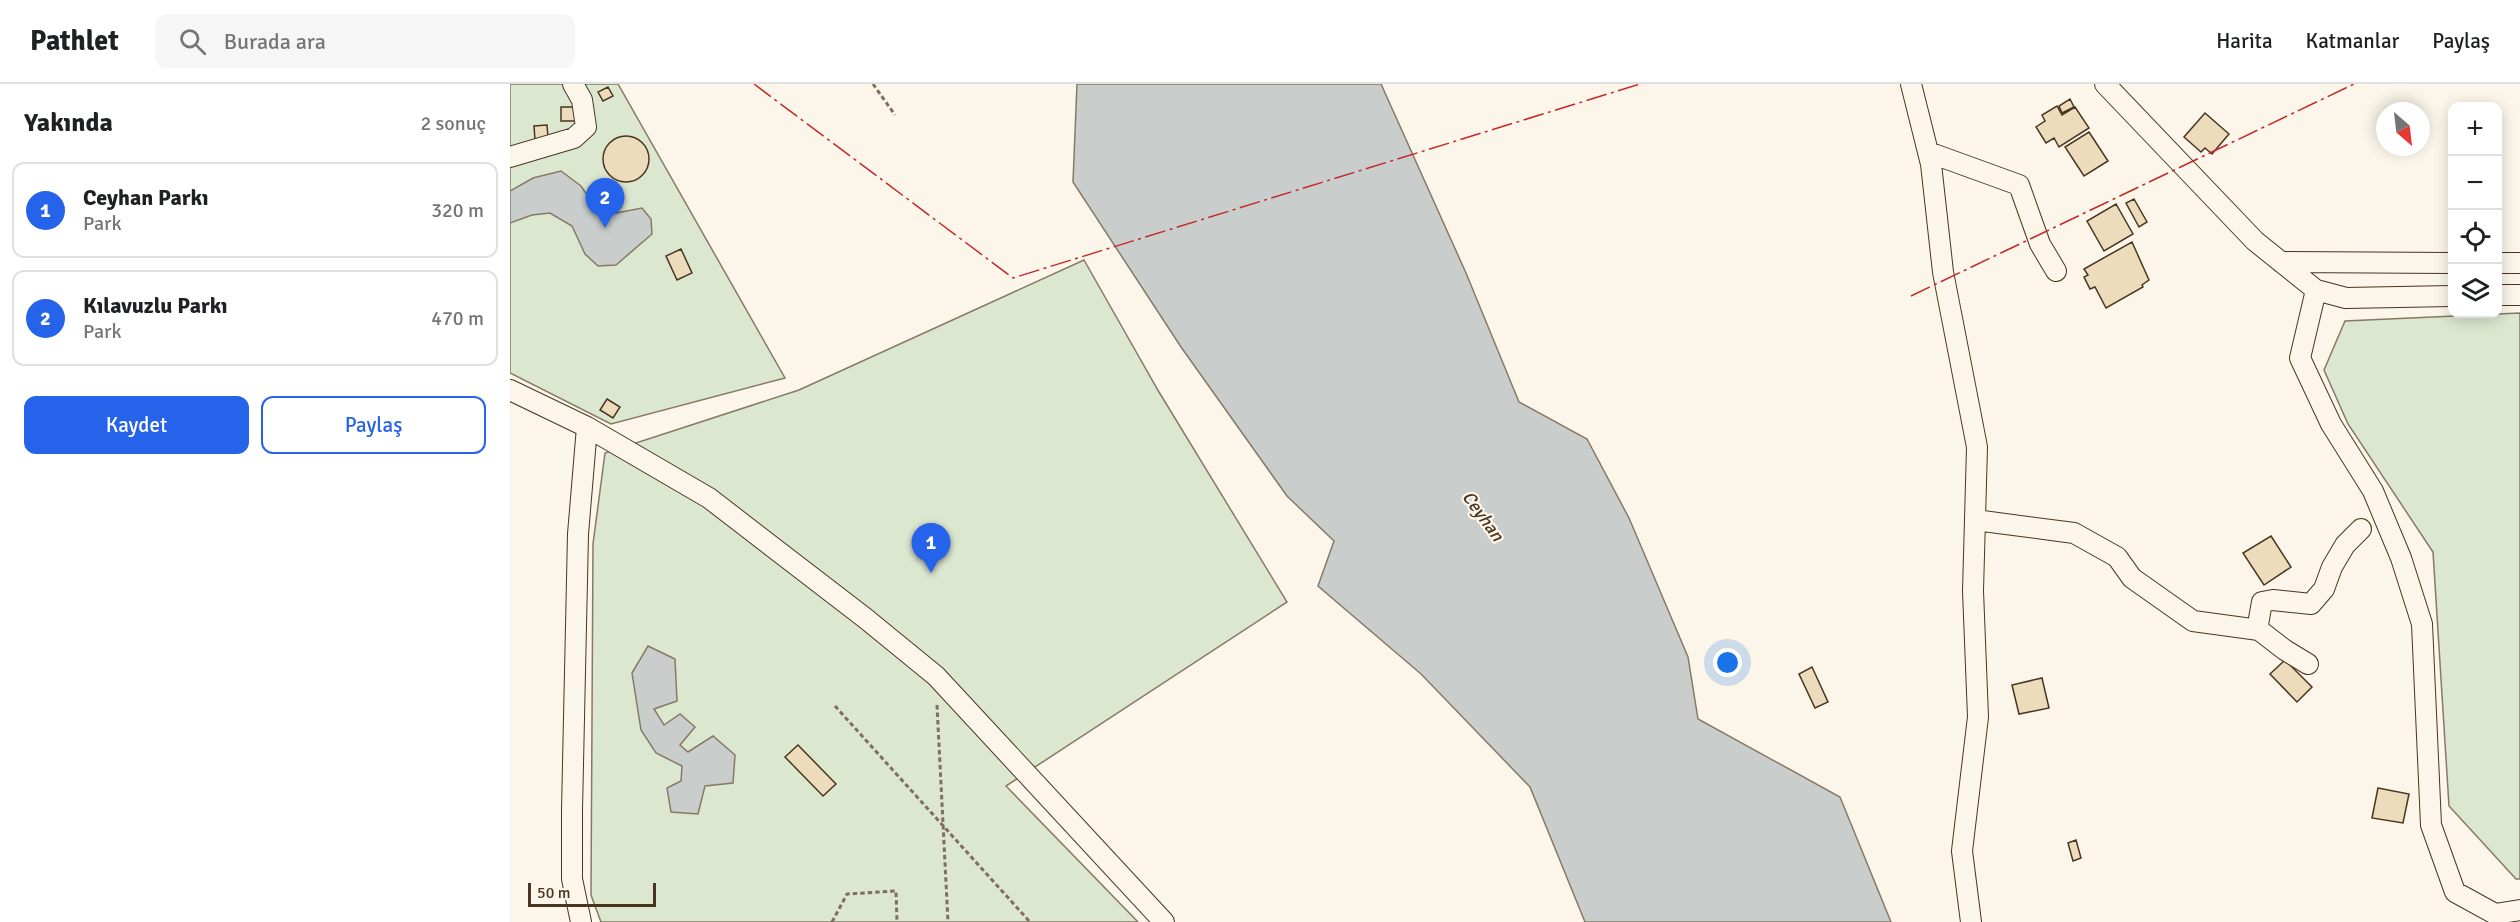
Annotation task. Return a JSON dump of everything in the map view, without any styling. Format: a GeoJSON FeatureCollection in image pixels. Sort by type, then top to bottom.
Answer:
{"type":"FeatureCollection","features":[{"type":"Feature","properties":{"kind":"street"},"geometry":{"type":"LineString","coordinates":[[510,157],[574,138],[586,127],[582,99],[573,84]]}},
{"type":"Feature","properties":{"kind":"street"},"geometry":{"type":"LineString","coordinates":[[1911,84],[1928,152],[1943,272],[1977,447],[1972,591],[1978,717],[1962,851],[1971,922]]}},
{"type":"Feature","properties":{"kind":"street"},"geometry":{"type":"LineString","coordinates":[[2105,84],[2255,241],[2316,290],[2346,298],[2448,296]]}},
{"type":"Feature","properties":{"kind":"street"},"geometry":{"type":"LineString","coordinates":[[1928,152],[2019,185],[2040,244],[2056,271]]}},
{"type":"Feature","properties":{"kind":"street"},"geometry":{"type":"LineString","coordinates":[[2281,262],[2448,262]]}},
{"type":"Feature","properties":{"kind":"street"},"geometry":{"type":"LineString","coordinates":[[2502,263],[2520,263]]}},
{"type":"Feature","properties":{"kind":"street"},"geometry":{"type":"LineString","coordinates":[[2316,290],[2300,358],[2331,424],[2373,491],[2401,558],[2422,624],[2431,825],[2454,892],[2495,914],[2520,910]]}},
{"type":"Feature","properties":{"kind":"street"},"geometry":{"type":"LineString","coordinates":[[2502,295],[2520,295]]}},
{"type":"Feature","properties":{"kind":"street"},"geometry":{"type":"LineString","coordinates":[[510,390],[587,427],[709,498],[865,618],[936,676],[1164,922]]}},
{"type":"Feature","properties":{"kind":"street"},"geometry":{"type":"LineString","coordinates":[[581,922],[572,879],[572,810],[578,534],[587,427]]}},
{"type":"Feature","properties":{"kind":"street"},"geometry":{"type":"LineString","coordinates":[[1975,520],[2074,533],[2117,557],[2132,578],[2193,621],[2257,630],[2308,664]]}},
{"type":"Feature","properties":{"kind":"street"},"geometry":{"type":"LineString","coordinates":[[2257,630],[2262,602],[2273,600],[2311,604],[2324,589],[2332,567],[2345,545],[2361,529]]}},
{"type":"Feature","properties":{"kind":"path"},"geometry":{"type":"LineString","coordinates":[[873,84],[895,115]]}},
{"type":"Feature","properties":{"kind":"path"},"geometry":{"type":"LineString","coordinates":[[936,676],[948,922]]}},
{"type":"Feature","properties":{"kind":"path"},"geometry":{"type":"LineString","coordinates":[[835,706],[1030,922]]}},
{"type":"Feature","properties":{"kind":"path"},"geometry":{"type":"LineString","coordinates":[[832,922],[847,894],[896,891],[897,922]]}},
{"type":"Feature","properties":{"kind":"green space"},"geometry":{"type":"Polygon","coordinates":[[[510,84],[618,84],[785,378],[611,424],[510,373],[510,84]]]}},
{"type":"Feature","properties":{"kind":"green space"},"geometry":{"type":"Polygon","coordinates":[[[1084,260],[1159,392],[1287,602],[1006,786],[1138,922],[601,922],[591,895],[593,544],[605,453],[799,390],[1084,260]]]}},
{"type":"Feature","properties":{"kind":"green space"},"geometry":{"type":"Polygon","coordinates":[[[2520,313],[2520,879],[2516,879],[2449,806],[2433,552],[2348,424],[2324,370],[2345,321],[2448,316],[2502,318],[2502,314],[2520,313]]]}},
{"type":"Feature","properties":{"kind":"water","name":"Ceyhan"},"geometry":{"type":"Polygon","coordinates":[[[1077,84],[1381,84],[1466,273],[1519,402],[1587,439],[1629,518],[1688,657],[1698,719],[1840,797],[1891,922],[1585,922],[1530,787],[1421,674],[1318,586],[1334,541],[1287,496],[1181,347],[1073,182],[1077,84]]]}},
{"type":"Feature","properties":{"kind":"water"},"geometry":{"type":"Polygon","coordinates":[[[561,171],[581,186],[596,208],[616,213],[642,208],[651,219],[652,234],[616,265],[598,266],[585,254],[572,226],[550,213],[532,215],[510,223],[510,191],[533,178],[561,171]]]}},
{"type":"Feature","properties":{"kind":"water"},"geometry":{"type":"Polygon","coordinates":[[[648,646],[675,659],[677,701],[654,709],[664,725],[680,714],[695,727],[680,745],[688,752],[713,736],[735,755],[733,783],[705,786],[698,814],[671,812],[667,788],[681,781],[682,766],[656,753],[641,730],[632,673],[648,646]]]}},
{"type":"Feature","properties":{"kind":"building"},"geometry":{"type":"Polygon","coordinates":[[[608,87],[613,96],[603,101],[598,92],[608,87]]]}},
{"type":"Feature","properties":{"kind":"building"},"geometry":{"type":"Polygon","coordinates":[[[2070,99],[2074,107],[2062,113],[2059,106],[2070,99]]]}},
{"type":"Feature","properties":{"kind":"building"},"geometry":{"type":"Polygon","coordinates":[[[2057,106],[2062,115],[2075,107],[2089,128],[2059,147],[2054,138],[2046,143],[2036,127],[2045,121],[2042,115],[2057,106]]]}},
{"type":"Feature","properties":{"kind":"building"},"geometry":{"type":"Polygon","coordinates":[[[561,107],[576,107],[575,121],[561,121],[561,107]]]}},
{"type":"Feature","properties":{"kind":"building"},"geometry":{"type":"Polygon","coordinates":[[[2205,113],[2229,134],[2212,154],[2205,148],[2201,152],[2184,137],[2205,113]]]}},
{"type":"Feature","properties":{"kind":"building"},"geometry":{"type":"Polygon","coordinates":[[[547,125],[548,138],[535,140],[534,126],[547,125]]]}},
{"type":"Feature","properties":{"kind":"building"},"geometry":{"type":"Polygon","coordinates":[[[2089,132],[2108,161],[2084,176],[2065,147],[2089,132]]]}},
{"type":"Feature","properties":{"kind":"building"},"geometry":{"type":"Polygon","coordinates":[[[626,136],[635,137],[643,142],[648,150],[648,168],[643,176],[635,181],[626,182],[617,181],[609,176],[604,168],[603,159],[604,150],[609,142],[617,137],[626,136]]]}},
{"type":"Feature","properties":{"kind":"building"},"geometry":{"type":"Polygon","coordinates":[[[2134,199],[2147,222],[2139,227],[2126,203],[2134,199]]]}},
{"type":"Feature","properties":{"kind":"building"},"geometry":{"type":"Polygon","coordinates":[[[2116,204],[2133,234],[2104,251],[2087,221],[2116,204]]]}},
{"type":"Feature","properties":{"kind":"building"},"geometry":{"type":"Polygon","coordinates":[[[2132,242],[2149,280],[2142,285],[2143,287],[2106,308],[2095,287],[2090,289],[2084,277],[2088,275],[2084,269],[2132,242]]]}},
{"type":"Feature","properties":{"kind":"building"},"geometry":{"type":"Polygon","coordinates":[[[681,249],[692,273],[677,280],[666,256],[681,249]]]}},
{"type":"Feature","properties":{"kind":"building"},"geometry":{"type":"Polygon","coordinates":[[[607,399],[620,407],[613,418],[600,410],[607,399]]]}},
{"type":"Feature","properties":{"kind":"building"},"geometry":{"type":"Polygon","coordinates":[[[2271,536],[2291,567],[2264,585],[2243,553],[2271,536]]]}},
{"type":"Feature","properties":{"kind":"building"},"geometry":{"type":"Polygon","coordinates":[[[2285,660],[2312,687],[2297,702],[2270,674],[2285,660]]]}},
{"type":"Feature","properties":{"kind":"building"},"geometry":{"type":"Polygon","coordinates":[[[1812,667],[1828,702],[1815,708],[1799,674],[1812,667]]]}},
{"type":"Feature","properties":{"kind":"building"},"geometry":{"type":"Polygon","coordinates":[[[2042,678],[2049,708],[2019,714],[2012,685],[2042,678]]]}},
{"type":"Feature","properties":{"kind":"building"},"geometry":{"type":"Polygon","coordinates":[[[798,745],[836,784],[823,796],[785,757],[798,745]]]}},
{"type":"Feature","properties":{"kind":"building"},"geometry":{"type":"Polygon","coordinates":[[[2378,788],[2409,794],[2403,823],[2372,818],[2378,788]]]}},
{"type":"Feature","properties":{"kind":"building"},"geometry":{"type":"Polygon","coordinates":[[[2076,840],[2081,858],[2073,861],[2068,843],[2076,840]]]}},
{"type":"Feature","properties":{"kind":"power"},"geometry":{"type":"LineString","coordinates":[[754,84],[1013,278],[1640,84]]}},
{"type":"Feature","properties":{"kind":"power"},"geometry":{"type":"LineString","coordinates":[[1911,296],[2354,84]]}},
{"type":"Feature","properties":{"kind":"place","name":"Kılavuzlu Parkı"},"geometry":{"type":"Point","coordinates":[605,228]}},
{"type":"Feature","properties":{"kind":"place","name":"Ceyhan Parkı"},"geometry":{"type":"Point","coordinates":[931,573]}}]}
